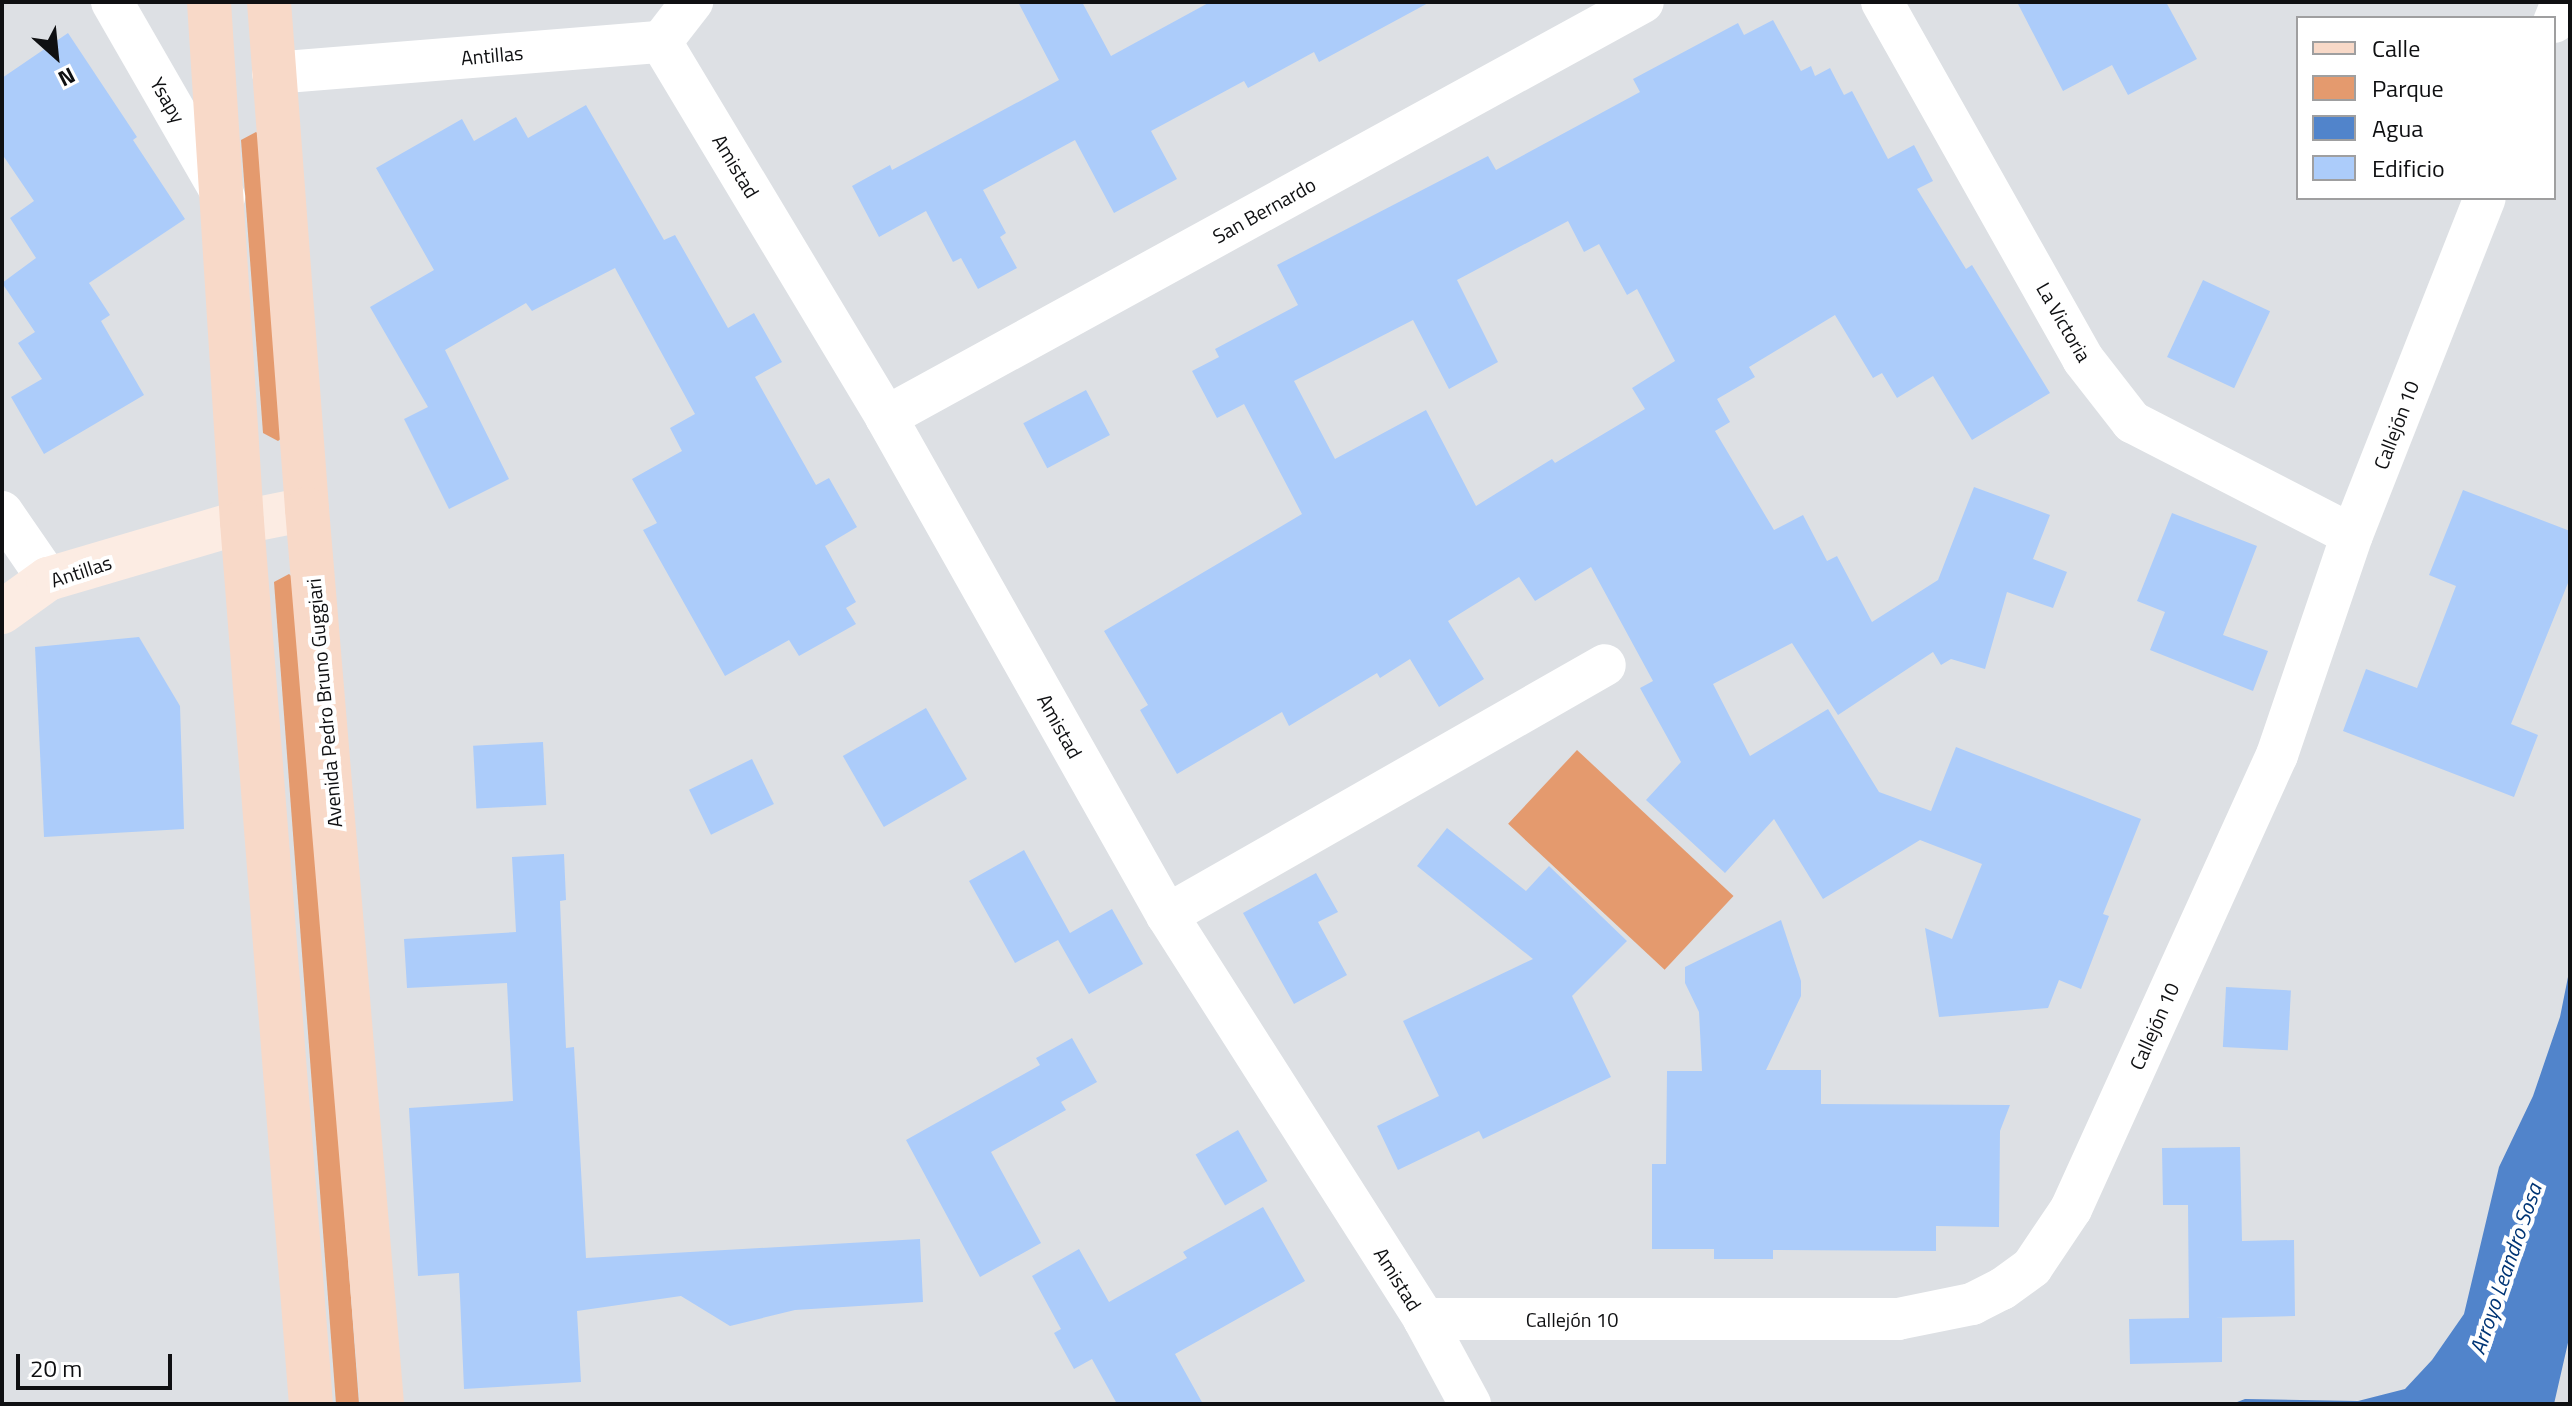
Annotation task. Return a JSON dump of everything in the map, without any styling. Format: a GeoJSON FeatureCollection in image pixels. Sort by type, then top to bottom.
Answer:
{"type":"FeatureCollection","features":[{"type":"Feature","properties":{"kind":"main road"},"geometry":{"type":"LineString","coordinates":[[209,2],[224,197],[242,522],[311,1404]]}},
{"type":"Feature","properties":{"kind":"main road","name":"Avenida Pedro Bruno Guggiari"},"geometry":{"type":"LineString","coordinates":[[269,2],[307,509],[382,1404]]}},
{"type":"Feature","properties":{"kind":"street","name":"Ysapy"},"geometry":{"type":"LineString","coordinates":[[112,2],[224,197]]}},
{"type":"Feature","properties":{"kind":"street"},"geometry":{"type":"LineString","coordinates":[[661,42],[692,2]]}},
{"type":"Feature","properties":{"kind":"street","name":"San Bernardo"},"geometry":{"type":"LineString","coordinates":[[886,417],[1643,2]]}},
{"type":"Feature","properties":{"kind":"street","name":"La Victoria"},"geometry":{"type":"LineString","coordinates":[[1882,2],[2083,359],[2132,422],[2352,535]]}},
{"type":"Feature","properties":{"kind":"street","name":"Antillas"},"geometry":{"type":"LineString","coordinates":[[273,73],[661,42]]}},
{"type":"Feature","properties":{"kind":"street","name":"Amistad"},"geometry":{"type":"LineString","coordinates":[[661,42],[886,417],[1167,915],[1424,1319],[1470,1404]]}},
{"type":"Feature","properties":{"kind":"street","name":"Callejón 10"},"geometry":{"type":"LineString","coordinates":[[1424,1319],[1898,1319],[1972,1304],[2002,1289],[2032,1267],[2071,1209],[2277,755],[2352,535],[2484,200]]}},
{"type":"Feature","properties":{"kind":"street","name":"Antillas"},"geometry":{"type":"LineString","coordinates":[[2,612],[48,579],[242,522],[307,509]]}},
{"type":"Feature","properties":{"kind":"street"},"geometry":{"type":"LineString","coordinates":[[2,512],[48,579]]}},
{"type":"Feature","properties":{"kind":"street"},"geometry":{"type":"LineString","coordinates":[[1167,915],[1605,665]]}},
{"type":"Feature","properties":{"kind":"green space"},"geometry":{"type":"Polygon","coordinates":[[[256,132],[261,136],[282,438],[278,441],[263,433],[241,140],[256,132]]]}},
{"type":"Feature","properties":{"kind":"green space"},"geometry":{"type":"Polygon","coordinates":[[[289,574],[297,581],[359,1404],[336,1404],[274,582],[289,574]]]}},
{"type":"Feature","properties":{"kind":"green space"},"geometry":{"type":"Polygon","coordinates":[[[1577,750],[1734,896],[1665,970],[1508,824],[1577,750]]]}},
{"type":"Feature","properties":{"kind":"water","name":"Arroyo Leandro Sosa"},"geometry":{"type":"Polygon","coordinates":[[[2570,967],[2570,1334],[2554,1404],[2232,1404],[2245,1399],[2358,1401],[2405,1389],[2432,1360],[2464,1314],[2499,1167],[2533,1096],[2560,1017],[2570,967]]]}},
{"type":"Feature","properties":{"kind":"building"},"geometry":{"type":"Polygon","coordinates":[[[1018,2],[1082,2],[1111,56],[1210,2],[1430,2],[1319,62],[1314,52],[1248,88],[1244,81],[1151,131],[1177,179],[1114,213],[1075,140],[983,190],[1006,233],[1000,237],[1017,268],[978,289],[961,258],[953,262],[926,211],[879,237],[852,186],[890,165],[892,170],[1059,80],[1018,2]]]}},
{"type":"Feature","properties":{"kind":"building"},"geometry":{"type":"Polygon","coordinates":[[[2017,2],[2166,2],[2197,59],[2128,95],[2112,65],[2063,91],[2017,2]]]}},
{"type":"Feature","properties":{"kind":"building"},"geometry":{"type":"Polygon","coordinates":[[[1773,20],[1801,71],[1811,66],[1815,76],[1830,68],[1844,95],[1852,91],[1888,159],[1914,145],[1933,181],[1917,189],[1966,269],[1972,265],[2050,393],[1972,440],[1933,376],[1897,398],[1882,373],[1873,378],[1835,315],[1749,367],[1755,377],[1717,399],[1730,422],[1715,431],[1774,530],[1803,515],[1827,561],[1837,556],[1872,622],[1938,580],[1974,487],[2050,515],[2033,559],[2067,572],[2053,608],[2007,592],[1985,669],[1951,659],[1941,665],[1933,652],[1838,715],[1792,643],[1713,684],[1750,756],[1828,709],[1879,792],[1931,811],[1956,747],[2141,819],[2103,914],[2109,916],[2081,989],[2059,980],[2048,1008],[1939,1017],[1925,928],[1952,939],[1982,864],[1920,840],[1823,899],[1774,819],[1725,873],[1646,800],[1681,762],[1640,688],[1653,681],[1591,567],[1535,601],[1519,577],[1448,621],[1484,679],[1439,707],[1410,659],[1380,678],[1377,673],[1289,726],[1282,712],[1177,774],[1140,710],[1148,705],[1104,631],[1302,514],[1244,404],[1217,418],[1192,371],[1219,357],[1215,349],[1298,305],[1277,265],[1488,156],[1496,170],[1640,92],[1633,79],[1738,23],[1744,35],[1773,20]],[[1568,221],[1457,280],[1498,362],[1449,389],[1413,320],[1294,381],[1335,459],[1426,410],[1476,506],[1552,459],[1555,463],[1645,409],[1632,388],[1675,361],[1637,289],[1627,295],[1599,244],[1584,252],[1568,221]]]}},
{"type":"Feature","properties":{"kind":"building"},"geometry":{"type":"Polygon","coordinates":[[[68,33],[137,137],[133,140],[185,219],[89,283],[110,315],[101,321],[144,395],[44,454],[11,397],[42,379],[18,343],[35,332],[2,283],[36,258],[10,218],[34,201],[2,154],[2,78],[68,33]]]}},
{"type":"Feature","properties":{"kind":"building"},"geometry":{"type":"Polygon","coordinates":[[[586,105],[664,240],[675,235],[728,328],[754,313],[782,362],[755,377],[816,485],[829,478],[857,527],[825,546],[856,602],[846,608],[856,624],[799,656],[789,640],[725,676],[643,530],[657,523],[632,479],[682,451],[670,428],[695,414],[615,268],[532,311],[526,303],[445,350],[509,479],[449,509],[404,419],[428,407],[370,307],[434,270],[376,168],[462,119],[474,141],[516,117],[528,138],[586,105]]]}},
{"type":"Feature","properties":{"kind":"building"},"geometry":{"type":"Polygon","coordinates":[[[2203,280],[2270,311],[2234,388],[2167,357],[2203,280]]]}},
{"type":"Feature","properties":{"kind":"building"},"geometry":{"type":"Polygon","coordinates":[[[1086,390],[1110,435],[1047,468],[1023,423],[1086,390]]]}},
{"type":"Feature","properties":{"kind":"building"},"geometry":{"type":"Polygon","coordinates":[[[2463,490],[2570,531],[2570,578],[2511,724],[2538,735],[2514,797],[2343,731],[2366,669],[2417,688],[2456,586],[2429,575],[2463,490]]]}},
{"type":"Feature","properties":{"kind":"building"},"geometry":{"type":"Polygon","coordinates":[[[2172,513],[2257,546],[2223,635],[2268,651],[2253,691],[2150,650],[2165,612],[2137,601],[2172,513]]]}},
{"type":"Feature","properties":{"kind":"building"},"geometry":{"type":"Polygon","coordinates":[[[139,637],[180,706],[184,829],[44,837],[35,647],[139,637]]]}},
{"type":"Feature","properties":{"kind":"building"},"geometry":{"type":"Polygon","coordinates":[[[926,708],[967,779],[884,827],[843,756],[926,708]]]}},
{"type":"Feature","properties":{"kind":"building"},"geometry":{"type":"Polygon","coordinates":[[[543,742],[546,805],[476,809],[473,746],[543,742]]]}},
{"type":"Feature","properties":{"kind":"building"},"geometry":{"type":"Polygon","coordinates":[[[752,759],[774,804],[711,835],[689,790],[752,759]]]}},
{"type":"Feature","properties":{"kind":"building"},"geometry":{"type":"Polygon","coordinates":[[[1447,828],[1526,891],[1549,866],[1627,941],[1572,996],[1611,1077],[1483,1139],[1479,1131],[1398,1170],[1377,1126],[1439,1096],[1403,1021],[1533,959],[1417,866],[1447,828]]]}},
{"type":"Feature","properties":{"kind":"building"},"geometry":{"type":"Polygon","coordinates":[[[1024,850],[1070,933],[1112,909],[1143,964],[1089,994],[1058,940],[1015,963],[969,881],[1024,850]]]}},
{"type":"Feature","properties":{"kind":"building"},"geometry":{"type":"Polygon","coordinates":[[[564,854],[566,900],[560,901],[566,1048],[574,1047],[586,1258],[920,1239],[923,1302],[795,1310],[730,1326],[681,1296],[577,1311],[581,1382],[464,1389],[459,1273],[418,1276],[409,1108],[513,1101],[507,983],[407,988],[404,939],[516,932],[512,857],[564,854]]]}},
{"type":"Feature","properties":{"kind":"building"},"geometry":{"type":"Polygon","coordinates":[[[1316,873],[1338,912],[1318,922],[1347,975],[1294,1004],[1243,913],[1316,873]]]}},
{"type":"Feature","properties":{"kind":"building"},"geometry":{"type":"Polygon","coordinates":[[[1781,920],[1801,981],[1801,996],[1766,1070],[1821,1070],[1821,1104],[2010,1105],[2000,1131],[1999,1227],[1936,1226],[1936,1251],[1773,1250],[1773,1259],[1714,1259],[1714,1249],[1652,1249],[1652,1164],[1666,1164],[1667,1071],[1702,1071],[1699,1012],[1685,983],[1685,967],[1781,920]]]}},
{"type":"Feature","properties":{"kind":"building"},"geometry":{"type":"Polygon","coordinates":[[[2226,987],[2291,990],[2288,1050],[2223,1047],[2226,987]]]}},
{"type":"Feature","properties":{"kind":"building"},"geometry":{"type":"Polygon","coordinates":[[[1072,1038],[1097,1082],[1061,1102],[1066,1110],[991,1152],[1041,1243],[980,1277],[906,1140],[1040,1065],[1036,1058],[1072,1038]]]}},
{"type":"Feature","properties":{"kind":"building"},"geometry":{"type":"Polygon","coordinates":[[[1238,1130],[1268,1181],[1225,1206],[1196,1154],[1238,1130]]]}},
{"type":"Feature","properties":{"kind":"building"},"geometry":{"type":"Polygon","coordinates":[[[2240,1147],[2242,1241],[2294,1240],[2295,1316],[2215,1318],[2222,1318],[2222,1362],[2130,1364],[2129,1319],[2189,1318],[2188,1205],[2163,1205],[2162,1148],[2240,1147]]]}},
{"type":"Feature","properties":{"kind":"building"},"geometry":{"type":"Polygon","coordinates":[[[1263,1207],[1305,1281],[1175,1354],[1203,1404],[1117,1404],[1092,1359],[1074,1369],[1054,1333],[1061,1329],[1032,1276],[1079,1249],[1109,1302],[1187,1258],[1183,1252],[1263,1207]]]}}]}
